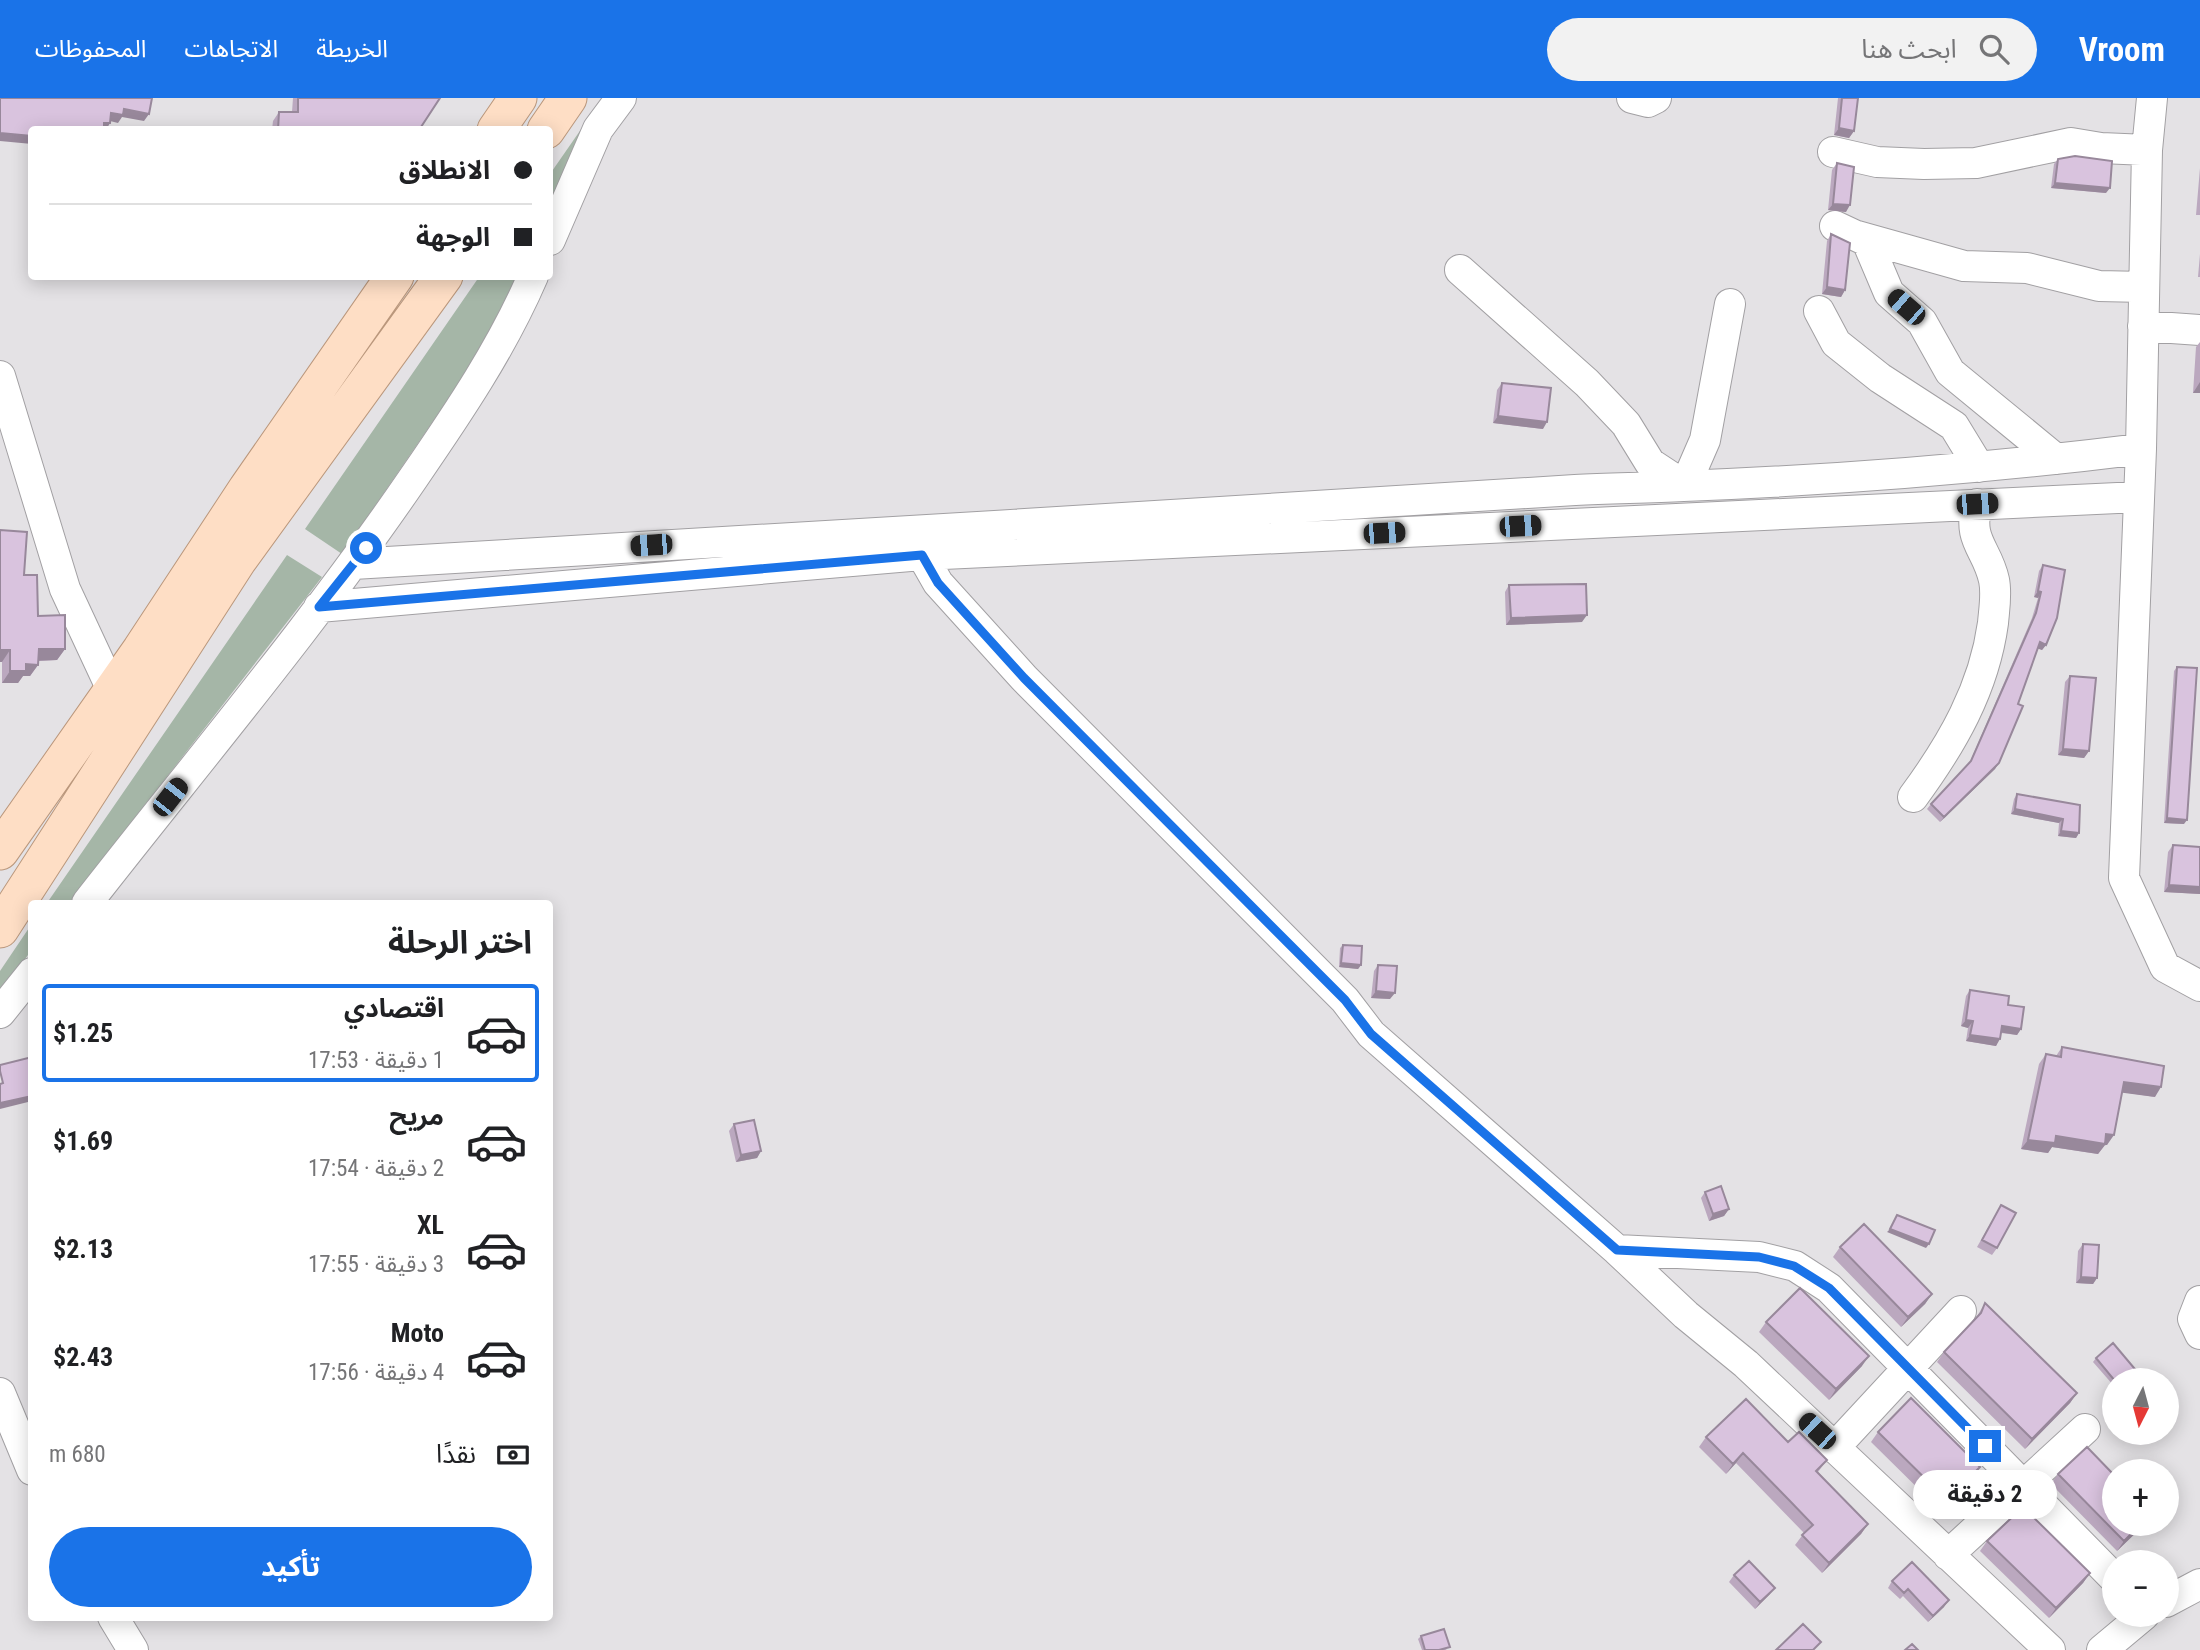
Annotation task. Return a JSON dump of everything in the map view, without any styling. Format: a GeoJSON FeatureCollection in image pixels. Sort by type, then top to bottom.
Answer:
{"type":"FeatureCollection","features":[{"type":"Feature","properties":{"kind":"main road"},"geometry":{"type":"LineString","coordinates":[[499,126],[518,98]]}},
{"type":"Feature","properties":{"kind":"main road"},"geometry":{"type":"LineString","coordinates":[[549,126],[568,98]]}},
{"type":"Feature","properties":{"kind":"main road"},"geometry":{"type":"LineString","coordinates":[[0,851],[113,691],[247,489],[392,280]]}},
{"type":"Feature","properties":{"kind":"main road"},"geometry":{"type":"LineString","coordinates":[[0,929],[238,560],[441,280]]}},
{"type":"Feature","properties":{"kind":"street"},"geometry":{"type":"LineString","coordinates":[[553,233],[598,129],[621,98]]}},
{"type":"Feature","properties":{"kind":"street"},"geometry":{"type":"LineString","coordinates":[[1632,98],[1648,102],[1656,98]]}},
{"type":"Feature","properties":{"kind":"street"},"geometry":{"type":"LineString","coordinates":[[2152,98],[2147,150],[2141,449],[2124,878],[2165,967],[2200,986]]}},
{"type":"Feature","properties":{"kind":"street"},"geometry":{"type":"LineString","coordinates":[[1833,152],[1877,162],[1924,164],[1976,163],[2071,143],[2101,148],[2147,150]]}},
{"type":"Feature","properties":{"kind":"street"},"geometry":{"type":"LineString","coordinates":[[2056,460],[1950,372],[1922,322],[1889,293],[1867,241],[1846,231],[1964,265],[2027,268],[2099,286],[2144,287]]}},
{"type":"Feature","properties":{"kind":"street"},"geometry":{"type":"LineString","coordinates":[[1460,270],[1587,383],[1626,424],[1650,463],[1685,486]]}},
{"type":"Feature","properties":{"kind":"street"},"geometry":{"type":"LineString","coordinates":[[89,900],[353,564],[448,428],[516,317],[531,280]]}},
{"type":"Feature","properties":{"kind":"street"},"geometry":{"type":"LineString","coordinates":[[1685,486],[1705,440],[1730,304]]}},
{"type":"Feature","properties":{"kind":"street"},"geometry":{"type":"LineString","coordinates":[[1819,311],[1836,343],[1880,378],[1954,426],[1979,467]]}},
{"type":"Feature","properties":{"kind":"street"},"geometry":{"type":"LineString","coordinates":[[2143,326],[2200,330]]}},
{"type":"Feature","properties":{"kind":"street"},"geometry":{"type":"LineString","coordinates":[[0,376],[65,589],[130,728]]}},
{"type":"Feature","properties":{"kind":"street"},"geometry":{"type":"LineString","coordinates":[[353,564],[916,528],[1343,506],[1581,489],[1685,486],[1979,467],[2141,449]]}},
{"type":"Feature","properties":{"kind":"street"},"geometry":{"type":"LineString","coordinates":[[319,607],[922,555],[2139,497]]}},
{"type":"Feature","properties":{"kind":"street"},"geometry":{"type":"LineString","coordinates":[[1913,797],[1951,740],[1985,667],[1995,605],[1994,581],[1972,524],[1977,504]]}},
{"type":"Feature","properties":{"kind":"street"},"geometry":{"type":"LineString","coordinates":[[922,555],[938,583],[1024,678],[1345,1000],[1371,1034],[1617,1250],[2050,1650]]}},
{"type":"Feature","properties":{"kind":"street"},"geometry":{"type":"LineString","coordinates":[[0,1013],[28,978]]}},
{"type":"Feature","properties":{"kind":"street"},"geometry":{"type":"LineString","coordinates":[[1617,1250],[1759,1257],[1794,1266],[1829,1288],[2102,1566]]}},
{"type":"Feature","properties":{"kind":"street"},"geometry":{"type":"LineString","coordinates":[[2200,1301],[2193,1319],[2200,1334]]}},
{"type":"Feature","properties":{"kind":"street"},"geometry":{"type":"LineString","coordinates":[[1834,1448],[1961,1311]]}},
{"type":"Feature","properties":{"kind":"street"},"geometry":{"type":"LineString","coordinates":[[0,1394],[28,1460]]}},
{"type":"Feature","properties":{"kind":"street"},"geometry":{"type":"LineString","coordinates":[[1948,1555],[2085,1429]]}},
{"type":"Feature","properties":{"kind":"street"},"geometry":{"type":"LineString","coordinates":[[2179,1595],[2200,1584]]}},
{"type":"Feature","properties":{"kind":"street"},"geometry":{"type":"LineString","coordinates":[[115,1621],[133,1650]]}},
{"type":"Feature","properties":{"kind":"street"},"geometry":{"type":"LineString","coordinates":[[2102,1650],[2130,1627]]}},
{"type":"Feature","properties":{"kind":"green space"},"geometry":{"type":"Polygon","coordinates":[[[584,125],[587,134],[553,211],[553,170],[584,125]]]}},
{"type":"Feature","properties":{"kind":"green space"},"geometry":{"type":"Polygon","coordinates":[[[477,280],[522,280],[504,318],[342,554],[305,529],[477,280]]]}},
{"type":"Feature","properties":{"kind":"green space"},"geometry":{"type":"Polygon","coordinates":[[[287,555],[322,577],[71,900],[49,900],[287,555]]]}},
{"type":"Feature","properties":{"kind":"green space"},"geometry":{"type":"Polygon","coordinates":[[[28,929],[28,955],[0,992],[0,971],[28,929]]]}},
{"type":"Feature","properties":{"kind":"building"},"geometry":{"type":"Polygon","coordinates":[[[0,98],[152,98],[149,114],[124,109],[123,115],[111,113],[110,123],[104,123],[104,126],[28,126],[28,136],[0,133],[0,98]]]}},
{"type":"Feature","properties":{"kind":"building"},"geometry":{"type":"Polygon","coordinates":[[[298,98],[440,98],[422,126],[278,126],[279,112],[298,112],[298,98]]]}},
{"type":"Feature","properties":{"kind":"building"},"geometry":{"type":"Polygon","coordinates":[[[1842,98],[1858,98],[1854,131],[1839,128],[1842,98]]]}},
{"type":"Feature","properties":{"kind":"building"},"geometry":{"type":"Polygon","coordinates":[[[2075,156],[2112,161],[2110,188],[2055,183],[2058,159],[2075,156]]]}},
{"type":"Feature","properties":{"kind":"building"},"geometry":{"type":"Polygon","coordinates":[[[1837,163],[1854,167],[1850,205],[1833,204],[1837,163]]]}},
{"type":"Feature","properties":{"kind":"building"},"geometry":{"type":"Polygon","coordinates":[[[1831,234],[1850,243],[1845,290],[1827,287],[1831,234]]]}},
{"type":"Feature","properties":{"kind":"building"},"geometry":{"type":"Polygon","coordinates":[[[1502,383],[1551,388],[1547,422],[1498,416],[1502,383]]]}},
{"type":"Feature","properties":{"kind":"building"},"geometry":{"type":"Polygon","coordinates":[[[0,530],[27,532],[24,575],[37,575],[38,616],[65,615],[65,649],[39,649],[38,665],[26,664],[26,671],[10,671],[10,650],[0,650],[0,530]]]}},
{"type":"Feature","properties":{"kind":"building"},"geometry":{"type":"Polygon","coordinates":[[[2043,565],[2065,570],[2057,618],[2046,645],[2040,642],[2018,704],[2023,706],[1999,763],[1944,817],[1931,804],[1971,761],[2036,613],[2043,565]]]}},
{"type":"Feature","properties":{"kind":"building"},"geometry":{"type":"Polygon","coordinates":[[[1586,584],[1587,615],[1511,618],[1509,585],[1586,584]]]}},
{"type":"Feature","properties":{"kind":"building"},"geometry":{"type":"Polygon","coordinates":[[[2177,667],[2197,668],[2187,820],[2167,818],[2177,667]]]}},
{"type":"Feature","properties":{"kind":"building"},"geometry":{"type":"Polygon","coordinates":[[[2070,676],[2096,678],[2089,751],[2063,749],[2070,676]]]}},
{"type":"Feature","properties":{"kind":"building"},"geometry":{"type":"Polygon","coordinates":[[[2017,794],[2080,805],[2079,833],[2061,831],[2063,819],[2015,809],[2017,794]]]}},
{"type":"Feature","properties":{"kind":"building"},"geometry":{"type":"Polygon","coordinates":[[[2173,845],[2200,847],[2200,887],[2169,885],[2173,845]]]}},
{"type":"Feature","properties":{"kind":"building"},"geometry":{"type":"Polygon","coordinates":[[[1343,945],[1362,946],[1361,965],[1341,963],[1343,945]]]}},
{"type":"Feature","properties":{"kind":"building"},"geometry":{"type":"Polygon","coordinates":[[[1378,965],[1397,966],[1395,993],[1376,991],[1378,965]]]}},
{"type":"Feature","properties":{"kind":"building"},"geometry":{"type":"Polygon","coordinates":[[[1970,990],[2009,996],[2008,1005],[2024,1007],[2021,1029],[2002,1026],[2000,1039],[1970,1035],[1973,1021],[1966,1020],[1970,990]]]}},
{"type":"Feature","properties":{"kind":"building"},"geometry":{"type":"Polygon","coordinates":[[[2062,1047],[2164,1066],[2161,1087],[2124,1082],[2114,1135],[2106,1134],[2105,1144],[2056,1136],[2055,1143],[2028,1140],[2046,1054],[2061,1057],[2062,1047]]]}},
{"type":"Feature","properties":{"kind":"building"},"geometry":{"type":"Polygon","coordinates":[[[28,1058],[28,1097],[0,1103],[0,1084],[3,1083],[0,1065],[28,1058]]]}},
{"type":"Feature","properties":{"kind":"building"},"geometry":{"type":"Polygon","coordinates":[[[754,1120],[761,1151],[741,1155],[734,1124],[754,1120]]]}},
{"type":"Feature","properties":{"kind":"building"},"geometry":{"type":"Polygon","coordinates":[[[1721,1186],[1729,1209],[1713,1214],[1705,1192],[1721,1186]]]}},
{"type":"Feature","properties":{"kind":"building"},"geometry":{"type":"Polygon","coordinates":[[[2001,1205],[2016,1213],[1997,1248],[1982,1240],[2001,1205]]]}},
{"type":"Feature","properties":{"kind":"building"},"geometry":{"type":"Polygon","coordinates":[[[1897,1215],[1935,1230],[1929,1244],[1890,1229],[1897,1215]]]}},
{"type":"Feature","properties":{"kind":"building"},"geometry":{"type":"Polygon","coordinates":[[[1864,1224],[1932,1294],[1908,1317],[1840,1247],[1864,1224]]]}},
{"type":"Feature","properties":{"kind":"building"},"geometry":{"type":"Polygon","coordinates":[[[2083,1244],[2099,1245],[2097,1278],[2081,1277],[2083,1244]]]}},
{"type":"Feature","properties":{"kind":"building"},"geometry":{"type":"Polygon","coordinates":[[[1800,1288],[1869,1356],[1836,1389],[1766,1322],[1800,1288]]]}},
{"type":"Feature","properties":{"kind":"building"},"geometry":{"type":"Polygon","coordinates":[[[1985,1303],[2077,1393],[2032,1439],[1944,1352],[1981,1313],[1985,1303]]]}},
{"type":"Feature","properties":{"kind":"building"},"geometry":{"type":"Polygon","coordinates":[[[2113,1343],[2134,1368],[2104,1368],[2096,1358],[2113,1343]]]}},
{"type":"Feature","properties":{"kind":"building"},"geometry":{"type":"Polygon","coordinates":[[[1911,1398],[1980,1467],[1947,1500],[1878,1432],[1911,1398]]]}},
{"type":"Feature","properties":{"kind":"building"},"geometry":{"type":"Polygon","coordinates":[[[1746,1399],[1788,1442],[1799,1432],[1827,1460],[1816,1471],[1868,1524],[1829,1563],[1802,1535],[1813,1525],[1789,1500],[1743,1453],[1733,1464],[1706,1437],[1746,1399]]]}},
{"type":"Feature","properties":{"kind":"building"},"geometry":{"type":"Polygon","coordinates":[[[2087,1447],[2102,1463],[2102,1519],[2058,1474],[2087,1447]]]}},
{"type":"Feature","properties":{"kind":"building"},"geometry":{"type":"Polygon","coordinates":[[[2023,1507],[2090,1573],[2056,1608],[1987,1541],[2023,1507]]]}},
{"type":"Feature","properties":{"kind":"building"},"geometry":{"type":"Polygon","coordinates":[[[1749,1561],[1775,1588],[1760,1602],[1734,1575],[1749,1561]]]}},
{"type":"Feature","properties":{"kind":"building"},"geometry":{"type":"Polygon","coordinates":[[[1912,1562],[1949,1600],[1933,1616],[1908,1589],[1904,1593],[1892,1581],[1912,1562]]]}},
{"type":"Feature","properties":{"kind":"building"},"geometry":{"type":"Polygon","coordinates":[[[1803,1624],[1821,1642],[1813,1650],[1776,1650],[1803,1624]]]}},
{"type":"Feature","properties":{"kind":"building"},"geometry":{"type":"Polygon","coordinates":[[[1444,1629],[1450,1647],[1425,1650],[1421,1636],[1444,1629]]]}},
{"type":"Feature","properties":{"kind":"building"},"geometry":{"type":"Polygon","coordinates":[[[1912,1644],[1918,1650],[1905,1650],[1912,1644]]]}},
{"type":"Feature","properties":{"kind":"route"},"geometry":{"type":"LineString","coordinates":[[366,548],[319,607],[922,555],[938,583],[1024,678],[1345,1000],[1371,1034],[1617,1250],[1759,1257],[1794,1266],[1829,1288],[1985,1446]]}}]}
